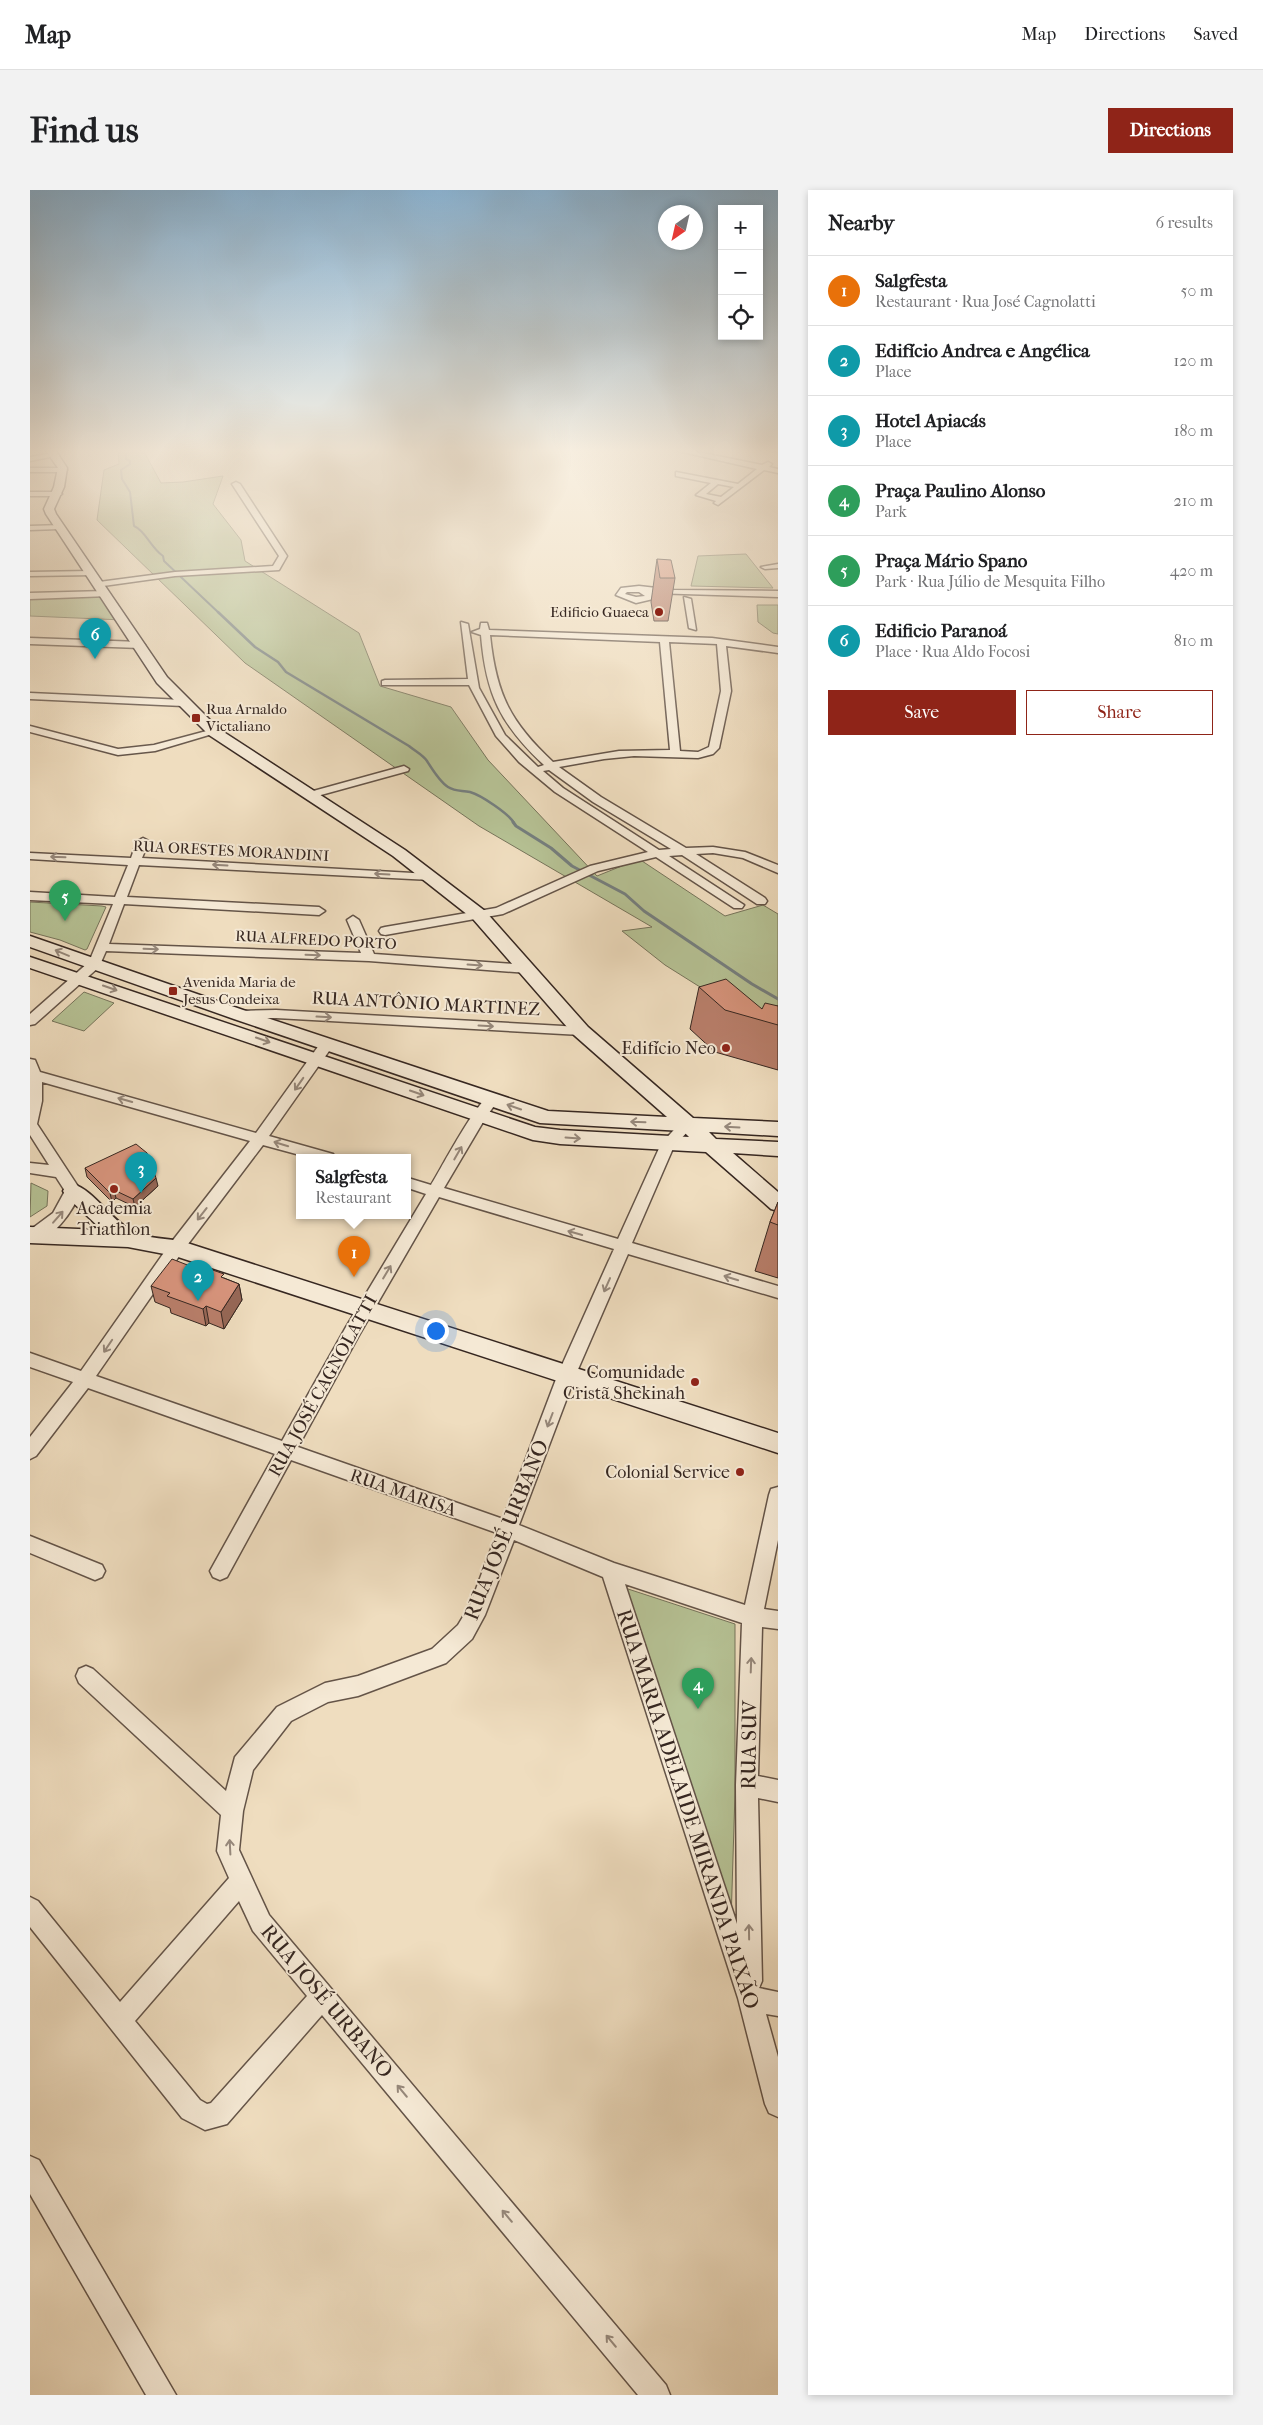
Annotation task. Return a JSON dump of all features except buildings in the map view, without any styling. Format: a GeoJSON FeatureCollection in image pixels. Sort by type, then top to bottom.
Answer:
{"type":"FeatureCollection","features":[{"type":"Feature","properties":{"kind":"street"},"geometry":{"type":"LineString","coordinates":[[76,551],[162,680],[214,732],[399,853],[479,915],[581,1032],[778,1204]]}},
{"type":"Feature","properties":{"kind":"street"},"geometry":{"type":"LineString","coordinates":[[30,596],[102,590],[178,574],[276,568],[283,556],[280,551]]}},
{"type":"Feature","properties":{"kind":"street"},"geometry":{"type":"LineString","coordinates":[[765,567],[778,566]]}},
{"type":"Feature","properties":{"kind":"street"},"geometry":{"type":"LineString","coordinates":[[30,574],[91,573]]}},
{"type":"Feature","properties":{"kind":"street"},"geometry":{"type":"LineString","coordinates":[[778,594],[766,598],[646,600],[630,600],[620,595],[621,591],[629,589],[766,598],[778,600]]}},
{"type":"Feature","properties":{"kind":"street"},"geometry":{"type":"LineString","coordinates":[[644,590],[651,595],[646,600]]}},
{"type":"Feature","properties":{"kind":"street"},"geometry":{"type":"LineString","coordinates":[[688,599],[693,628]]}},
{"type":"Feature","properties":{"kind":"street"},"geometry":{"type":"LineString","coordinates":[[738,904],[559,790],[534,770],[501,736],[481,702],[473,682],[465,628],[721,642],[778,650]]}},
{"type":"Feature","properties":{"kind":"street"},"geometry":{"type":"LineString","coordinates":[[485,629],[490,674],[500,702],[522,734],[552,766],[576,785],[761,901]]}},
{"type":"Feature","properties":{"kind":"street"},"geometry":{"type":"LineString","coordinates":[[664,640],[676,753]]}},
{"type":"Feature","properties":{"kind":"street"},"geometry":{"type":"LineString","coordinates":[[30,641],[140,645]]}},
{"type":"Feature","properties":{"kind":"street"},"geometry":{"type":"LineString","coordinates":[[534,770],[606,754],[704,754],[714,748],[726,691],[721,642]]}},
{"type":"Feature","properties":{"kind":"street"},"geometry":{"type":"LineString","coordinates":[[385,683],[473,682]]}},
{"type":"Feature","properties":{"kind":"street"},"geometry":{"type":"LineString","coordinates":[[30,696],[183,703]]}},
{"type":"Feature","properties":{"kind":"street"},"geometry":{"type":"LineString","coordinates":[[30,729],[118,752],[146,751],[214,732]]}},
{"type":"Feature","properties":{"kind":"street"},"geometry":{"type":"LineString","coordinates":[[310,795],[404,770]]}},
{"type":"Feature","properties":{"kind":"street"},"geometry":{"type":"LineString","coordinates":[[30,1021],[95,964],[143,841]]}},
{"type":"Feature","properties":{"kind":"street"},"geometry":{"type":"LineString","coordinates":[[385,931],[499,911],[594,868],[658,853],[714,850],[745,855],[765,862],[778,870]]}},
{"type":"Feature","properties":{"kind":"street","name":"RUA ORESTES MORANDINI"},"geometry":{"type":"LineString","coordinates":[[30,856],[431,877]]}},
{"type":"Feature","properties":{"kind":"street"},"geometry":{"type":"LineString","coordinates":[[30,896],[318,911]]}},
{"type":"Feature","properties":{"kind":"street"},"geometry":{"type":"LineString","coordinates":[[353,920],[369,957]]}},
{"type":"Feature","properties":{"kind":"street"},"geometry":{"type":"LineString","coordinates":[[30,941],[240,1015],[322,1051],[480,1115],[547,1136],[714,1147],[778,1149]]}},
{"type":"Feature","properties":{"kind":"street","name":"RUA ALFREDO PORTO"},"geometry":{"type":"LineString","coordinates":[[102,947],[369,957],[528,969]]}},
{"type":"Feature","properties":{"kind":"street"},"geometry":{"type":"LineString","coordinates":[[30,962],[322,1051],[492,1099],[547,1118],[778,1129]]}},
{"type":"Feature","properties":{"kind":"street","name":"RUA ANTÔNIO MARTINEZ"},"geometry":{"type":"LineString","coordinates":[[240,1015],[276,1014],[581,1032]]}},
{"type":"Feature","properties":{"kind":"street"},"geometry":{"type":"LineString","coordinates":[[30,1451],[85,1379],[176,1248],[261,1138],[322,1051]]}},
{"type":"Feature","properties":{"kind":"street"},"geometry":{"type":"LineString","coordinates":[[128,1239],[94,1212],[68,1182],[30,1124],[37,1095],[32,1069],[315,1154]]}},
{"type":"Feature","properties":{"kind":"street","name":"RUA JOSÉ CAGNOLATTI"},"geometry":{"type":"LineString","coordinates":[[220,1571],[365,1309],[480,1115],[492,1099]]}},
{"type":"Feature","properties":{"kind":"street","name":"RUA JOSÉ URBANO"},"geometry":{"type":"LineString","coordinates":[[649,2387],[262,1923],[228,1851],[232,1811],[243,1765],[284,1714],[325,1693],[358,1686],[439,1656],[464,1632],[478,1609],[567,1374],[668,1144],[686,1124]]}},
{"type":"Feature","properties":{"kind":"street"},"geometry":{"type":"LineString","coordinates":[[30,1168],[45,1169],[68,1182]]}},
{"type":"Feature","properties":{"kind":"street"},"geometry":{"type":"LineString","coordinates":[[32,1235],[51,1226],[61,1215],[69,1203],[68,1182]]}},
{"type":"Feature","properties":{"kind":"street"},"geometry":{"type":"LineString","coordinates":[[411,1184],[778,1292]]}},
{"type":"Feature","properties":{"kind":"street"},"geometry":{"type":"LineString","coordinates":[[32,1235],[128,1239],[176,1248],[778,1443]]}},
{"type":"Feature","properties":{"kind":"street","name":"RUA MARISA"},"geometry":{"type":"LineString","coordinates":[[30,1360],[508,1530],[612,1571],[752,1617],[778,1620]]}},
{"type":"Feature","properties":{"kind":"street","name":"RUA SUV"},"geometry":{"type":"LineString","coordinates":[[750,1998],[747,1785],[752,1617],[778,1495]]}},
{"type":"Feature","properties":{"kind":"street"},"geometry":{"type":"LineString","coordinates":[[30,1544],[95,1570]]}},
{"type":"Feature","properties":{"kind":"street","name":"RUA MARIA ADELAIDE MIRANDA PAIXÃO"},"geometry":{"type":"LineString","coordinates":[[612,1571],[750,1998],[778,2104]]}},
{"type":"Feature","properties":{"kind":"street"},"geometry":{"type":"LineString","coordinates":[[86,1676],[232,1811]]}},
{"type":"Feature","properties":{"kind":"street"},"geometry":{"type":"LineString","coordinates":[[747,1785],[778,1791]]}},
{"type":"Feature","properties":{"kind":"street"},"geometry":{"type":"LineString","coordinates":[[120,2020],[242,1880]]}},
{"type":"Feature","properties":{"kind":"street"},"geometry":{"type":"LineString","coordinates":[[30,1909],[191,2109],[205,2117],[218,2115],[323,1996]]}},
{"type":"Feature","properties":{"kind":"street"},"geometry":{"type":"LineString","coordinates":[[750,1998],[778,2004]]}},
{"type":"Feature","properties":{"kind":"street"},"geometry":{"type":"LineString","coordinates":[[30,2169],[162,2395]]}},
{"type":"Feature","properties":{"kind":"green space"},"geometry":{"type":"Polygon","coordinates":[[[129,551],[243,551],[245,561],[359,633],[380,686],[451,707],[488,760],[597,876],[639,859],[725,916],[763,905],[778,914],[778,1036],[665,965],[622,931],[652,927],[479,826],[245,663],[129,551]]]}},
{"type":"Feature","properties":{"kind":"green space"},"geometry":{"type":"Polygon","coordinates":[[[746,554],[773,588],[691,586],[698,556],[746,554]]]}},
{"type":"Feature","properties":{"kind":"green space"},"geometry":{"type":"Polygon","coordinates":[[[106,594],[123,620],[30,616],[30,596],[106,594]]]}},
{"type":"Feature","properties":{"kind":"green space"},"geometry":{"type":"Polygon","coordinates":[[[757,605],[778,605],[778,634],[773,633],[758,622],[757,605]]]}},
{"type":"Feature","properties":{"kind":"green space"},"geometry":{"type":"Polygon","coordinates":[[[30,902],[106,907],[85,950],[60,940],[30,932],[30,902]]]}},
{"type":"Feature","properties":{"kind":"green space"},"geometry":{"type":"Polygon","coordinates":[[[84,992],[114,1003],[84,1031],[52,1021],[84,992]]]}},
{"type":"Feature","properties":{"kind":"green space"},"geometry":{"type":"Polygon","coordinates":[[[31,1183],[48,1191],[47,1206],[30,1217],[31,1183]]]}},
{"type":"Feature","properties":{"kind":"green space"},"geometry":{"type":"Polygon","coordinates":[[[622,1587],[735,1624],[735,1793],[731,1922],[622,1587]]]}},
{"type":"Feature","properties":{"kind":"waterway"},"geometry":{"type":"LineString","coordinates":[[158,551],[163,556],[164,561],[220,614]]}},
{"type":"Feature","properties":{"kind":"waterway"},"geometry":{"type":"LineString","coordinates":[[218,612],[255,647],[278,662],[286,672],[409,746],[425,759],[439,779],[451,789],[470,792],[481,797],[501,810],[514,823]]}},
{"type":"Feature","properties":{"kind":"waterway"},"geometry":{"type":"LineString","coordinates":[[513,822],[516,826],[551,848],[572,866],[625,894],[644,911],[752,984],[778,999]]}},
{"type":"Feature","properties":{"kind":"place","name":"Edificio Guaeca"},"geometry":{"type":"Point","coordinates":[659,612]}},
{"type":"Feature","properties":{"kind":"place","name":"Edificio Paranoá"},"geometry":{"type":"Point","coordinates":[95,659]}},
{"type":"Feature","properties":{"kind":"place","name":"Rua Arnaldo Victaliano"},"geometry":{"type":"Point","coordinates":[196,718]}},
{"type":"Feature","properties":{"kind":"place","name":"Praça Mário Spano"},"geometry":{"type":"Point","coordinates":[65,921]}},
{"type":"Feature","properties":{"kind":"place","name":"Avenida Maria de Jesus Condeixa"},"geometry":{"type":"Point","coordinates":[173,991]}},
{"type":"Feature","properties":{"kind":"place","name":"Edifício Neo"},"geometry":{"type":"Point","coordinates":[726,1048]}},
{"type":"Feature","properties":{"kind":"place","name":"Academia Triathlon"},"geometry":{"type":"Point","coordinates":[114,1189]}},
{"type":"Feature","properties":{"kind":"place","name":"Hotel Apiacás"},"geometry":{"type":"Point","coordinates":[141,1193]}},
{"type":"Feature","properties":{"kind":"place","name":"Salgfesta"},"geometry":{"type":"Point","coordinates":[354,1277]}},
{"type":"Feature","properties":{"kind":"place","name":"Edifício Andrea e Angélica"},"geometry":{"type":"Point","coordinates":[198,1301]}},
{"type":"Feature","properties":{"kind":"place","name":"Comunidade Cristã Shekinah"},"geometry":{"type":"Point","coordinates":[695,1382]}},
{"type":"Feature","properties":{"kind":"place","name":"Colonial Service"},"geometry":{"type":"Point","coordinates":[740,1472]}},
{"type":"Feature","properties":{"kind":"place","name":"Praça Paulino Alonso"},"geometry":{"type":"Point","coordinates":[698,1709]}}]}
